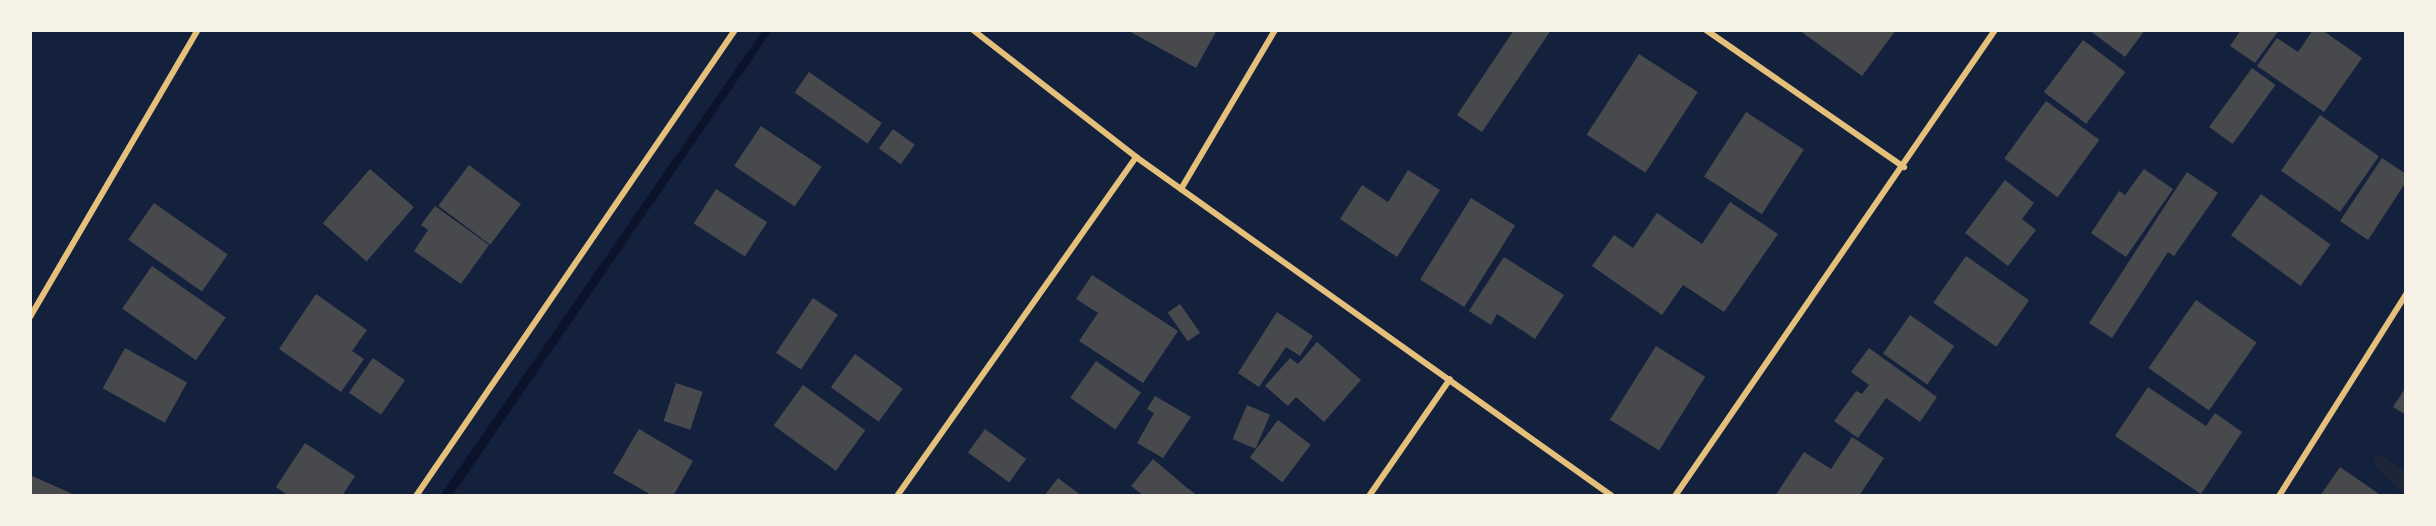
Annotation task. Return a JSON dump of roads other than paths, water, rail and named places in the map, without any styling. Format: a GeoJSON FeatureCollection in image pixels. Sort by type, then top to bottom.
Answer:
{"type":"FeatureCollection","features":[{"type":"Feature","properties":{"kind":"street"},"geometry":{"type":"LineString","coordinates":[[30,317],[198,30]]}},
{"type":"Feature","properties":{"kind":"street"},"geometry":{"type":"LineString","coordinates":[[416,496],[735,30]]}},
{"type":"Feature","properties":{"kind":"street"},"geometry":{"type":"LineString","coordinates":[[973,30],[1136,157],[1612,496]]}},
{"type":"Feature","properties":{"kind":"street"},"geometry":{"type":"LineString","coordinates":[[1181,189],[1275,30]]}},
{"type":"Feature","properties":{"kind":"street"},"geometry":{"type":"LineString","coordinates":[[1706,30],[1904,167]]}},
{"type":"Feature","properties":{"kind":"street"},"geometry":{"type":"LineString","coordinates":[[1675,496],[1904,167],[1995,30]]}},
{"type":"Feature","properties":{"kind":"street"},"geometry":{"type":"LineString","coordinates":[[897,496],[1136,157]]}},
{"type":"Feature","properties":{"kind":"street"},"geometry":{"type":"LineString","coordinates":[[2279,496],[2406,294]]}},
{"type":"Feature","properties":{"kind":"street"},"geometry":{"type":"LineString","coordinates":[[1369,496],[1450,379]]}}]}
